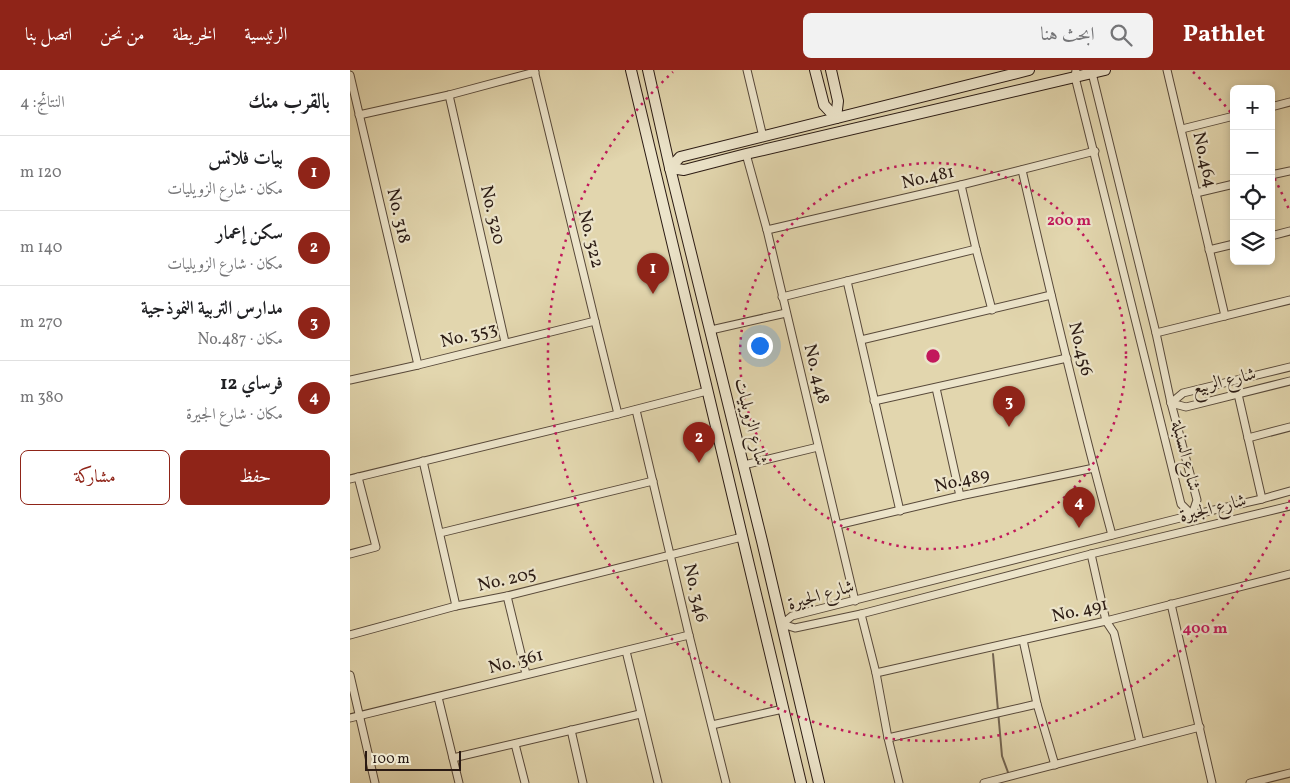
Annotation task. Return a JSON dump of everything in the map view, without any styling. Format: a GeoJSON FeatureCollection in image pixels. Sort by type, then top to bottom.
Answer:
{"type":"FeatureCollection","features":[{"type":"Feature","properties":{"kind":"street","name":"شارع الزويليات"},"geometry":{"type":"LineString","coordinates":[[631,70],[801,783]]}},
{"type":"Feature","properties":{"kind":"street","name":"شارع الزويليات"},"geometry":{"type":"LineString","coordinates":[[648,70],[819,783]]}},
{"type":"Feature","properties":{"kind":"street"},"geometry":{"type":"LineString","coordinates":[[747,70],[763,137]]}},
{"type":"Feature","properties":{"kind":"street"},"geometry":{"type":"LineString","coordinates":[[816,70],[824,105],[836,118]]}},
{"type":"Feature","properties":{"kind":"street"},"geometry":{"type":"LineString","coordinates":[[831,70],[838,101],[836,118]]}},
{"type":"Feature","properties":{"kind":"street"},"geometry":{"type":"LineString","coordinates":[[670,168],[680,157],[1029,70]]}},
{"type":"Feature","properties":{"kind":"street"},"geometry":{"type":"LineString","coordinates":[[670,168],[684,170],[1076,74],[1105,70]]}},
{"type":"Feature","properties":{"kind":"street","name":"No.464"},"geometry":{"type":"LineString","coordinates":[[1167,70],[1225,316]]}},
{"type":"Feature","properties":{"kind":"street"},"geometry":{"type":"LineString","coordinates":[[359,115],[449,95],[535,71]]}},
{"type":"Feature","properties":{"kind":"street","name":"No. 322"},"geometry":{"type":"LineString","coordinates":[[535,71],[618,414]]}},
{"type":"Feature","properties":{"kind":"street","name":"شارع السنبلة"},"geometry":{"type":"LineString","coordinates":[[1076,74],[1181,504],[1192,515],[1197,500],[1171,403],[1156,333],[1090,72]]}},
{"type":"Feature","properties":{"kind":"street","name":"No. 318"},"geometry":{"type":"LineString","coordinates":[[350,75],[418,364]]}},
{"type":"Feature","properties":{"kind":"street","name":"No. 320"},"geometry":{"type":"LineString","coordinates":[[449,95],[505,342]]}},
{"type":"Feature","properties":{"kind":"street"},"geometry":{"type":"LineString","coordinates":[[1275,106],[1290,102]]}},
{"type":"Feature","properties":{"kind":"street"},"geometry":{"type":"LineString","coordinates":[[1182,129],[1230,117]]}},
{"type":"Feature","properties":{"kind":"street","name":"No.481"},"geometry":{"type":"LineString","coordinates":[[767,230],[961,185],[1094,151]]}},
{"type":"Feature","properties":{"kind":"street","name":"No. 448"},"geometry":{"type":"LineString","coordinates":[[746,154],[767,230],[855,601]]}},
{"type":"Feature","properties":{"kind":"street","name":"No.456"},"geometry":{"type":"LineString","coordinates":[[1022,170],[1051,295],[1112,535]]}},
{"type":"Feature","properties":{"kind":"street"},"geometry":{"type":"LineString","coordinates":[[1275,174],[1290,170]]}},
{"type":"Feature","properties":{"kind":"street"},"geometry":{"type":"LineString","coordinates":[[961,185],[992,310]]}},
{"type":"Feature","properties":{"kind":"street"},"geometry":{"type":"LineString","coordinates":[[1196,193],[1230,185]]}},
{"type":"Feature","properties":{"kind":"street"},"geometry":{"type":"LineString","coordinates":[[1275,235],[1290,231]]}},
{"type":"Feature","properties":{"kind":"street"},"geometry":{"type":"LineString","coordinates":[[1209,250],[1230,245]]}},
{"type":"Feature","properties":{"kind":"street"},"geometry":{"type":"LineString","coordinates":[[782,297],[976,249]]}},
{"type":"Feature","properties":{"kind":"street"},"geometry":{"type":"LineString","coordinates":[[847,281],[900,511]]}},
{"type":"Feature","properties":{"kind":"street"},"geometry":{"type":"LineString","coordinates":[[861,340],[1051,295]]}},
{"type":"Feature","properties":{"kind":"street"},"geometry":{"type":"LineString","coordinates":[[1156,333],[1290,300]]}},
{"type":"Feature","properties":{"kind":"street"},"geometry":{"type":"LineString","coordinates":[[711,330],[786,313]]}},
{"type":"Feature","properties":{"kind":"street","name":"No. 353"},"geometry":{"type":"LineString","coordinates":[[350,380],[595,321]]}},
{"type":"Feature","properties":{"kind":"street"},"geometry":{"type":"LineString","coordinates":[[874,401],[1067,358]]}},
{"type":"Feature","properties":{"kind":"street","name":"شارع الربيع"},"geometry":{"type":"LineString","coordinates":[[1171,403],[1183,393],[1290,367]]}},
{"type":"Feature","properties":{"kind":"street","name":"شارع الربيع"},"geometry":{"type":"LineString","coordinates":[[1171,403],[1186,407],[1290,382]]}},
{"type":"Feature","properties":{"kind":"street"},"geometry":{"type":"LineString","coordinates":[[936,388],[960,496]]}},
{"type":"Feature","properties":{"kind":"street"},"geometry":{"type":"LineString","coordinates":[[350,479],[707,391]]}},
{"type":"Feature","properties":{"kind":"street"},"geometry":{"type":"LineString","coordinates":[[1238,394],[1262,499]]}},
{"type":"Feature","properties":{"kind":"street","name":"No. 346"},"geometry":{"type":"LineString","coordinates":[[636,410],[726,783]]}},
{"type":"Feature","properties":{"kind":"street"},"geometry":{"type":"LineString","coordinates":[[1248,438],[1290,427]]}},
{"type":"Feature","properties":{"kind":"street"},"geometry":{"type":"LineString","coordinates":[[744,465],[818,448]]}},
{"type":"Feature","properties":{"kind":"street"},"geometry":{"type":"LineString","coordinates":[[423,461],[456,606]]}},
{"type":"Feature","properties":{"kind":"street","name":"No.489"},"geometry":{"type":"LineString","coordinates":[[837,525],[960,496],[1094,468]]}},
{"type":"Feature","properties":{"kind":"street"},"geometry":{"type":"LineString","coordinates":[[350,554],[376,547],[358,477]]}},
{"type":"Feature","properties":{"kind":"street"},"geometry":{"type":"LineString","coordinates":[[440,533],[652,481]]}},
{"type":"Feature","properties":{"kind":"street","name":"شارع الجيرة"},"geometry":{"type":"LineString","coordinates":[[782,624],[792,616],[1290,492]]}},
{"type":"Feature","properties":{"kind":"street","name":"شارع الجيرة"},"geometry":{"type":"LineString","coordinates":[[782,624],[796,628],[861,614],[1091,554],[1290,506]]}},
{"type":"Feature","properties":{"kind":"street","name":"No. 205"},"geometry":{"type":"LineString","coordinates":[[350,635],[456,606],[507,596],[742,537]]}},
{"type":"Feature","properties":{"kind":"street"},"geometry":{"type":"LineString","coordinates":[[1091,554],[1106,621],[1114,633],[1140,742]]}},
{"type":"Feature","properties":{"kind":"street","name":"No. 491"},"geometry":{"type":"LineString","coordinates":[[876,673],[1106,621],[1290,574]]}},
{"type":"Feature","properties":{"kind":"street"},"geometry":{"type":"LineString","coordinates":[[507,596],[526,674]]}},
{"type":"Feature","properties":{"kind":"street"},"geometry":{"type":"LineString","coordinates":[[1171,604],[1212,783]]}},
{"type":"Feature","properties":{"kind":"street"},"geometry":{"type":"LineString","coordinates":[[861,614],[876,673],[888,738],[899,783]]}},
{"type":"Feature","properties":{"kind":"street","name":"No. 361"},"geometry":{"type":"LineString","coordinates":[[350,718],[689,635]]}},
{"type":"Feature","properties":{"kind":"street"},"geometry":{"type":"LineString","coordinates":[[1023,640],[1037,704],[1055,765]]}},
{"type":"Feature","properties":{"kind":"street"},"geometry":{"type":"LineString","coordinates":[[626,651],[658,783]]}},
{"type":"Feature","properties":{"kind":"street"},"geometry":{"type":"LineString","coordinates":[[350,675],[375,783]]}},
{"type":"Feature","properties":{"kind":"street"},"geometry":{"type":"LineString","coordinates":[[438,697],[459,783]]}},
{"type":"Feature","properties":{"kind":"street"},"geometry":{"type":"LineString","coordinates":[[888,738],[1037,704]]}},
{"type":"Feature","properties":{"kind":"street"},"geometry":{"type":"LineString","coordinates":[[712,725],[783,709]]}},
{"type":"Feature","properties":{"kind":"street"},"geometry":{"type":"LineString","coordinates":[[453,758],[640,714]]}},
{"type":"Feature","properties":{"kind":"street"},"geometry":{"type":"LineString","coordinates":[[984,783],[1200,727]]}},
{"type":"Feature","properties":{"kind":"street"},"geometry":{"type":"LineString","coordinates":[[571,730],[583,783]]}},
{"type":"Feature","properties":{"kind":"street"},"geometry":{"type":"LineString","coordinates":[[515,744],[525,783]]}},
{"type":"Feature","properties":{"kind":"street"},"geometry":{"type":"LineString","coordinates":[[1250,783],[1290,773]]}},
{"type":"Feature","properties":{"kind":"waterway"},"geometry":{"type":"LineString","coordinates":[[993,654],[1002,756],[1009,775]]}},
{"type":"Feature","properties":{"kind":"place","name":"بيات فلاتس"},"geometry":{"type":"Point","coordinates":[653,294]}},
{"type":"Feature","properties":{"kind":"place","name":"مدارس التربية النموذجية"},"geometry":{"type":"Point","coordinates":[1009,427]}},
{"type":"Feature","properties":{"kind":"place","name":"سكن إعمار"},"geometry":{"type":"Point","coordinates":[699,463]}},
{"type":"Feature","properties":{"kind":"place","name":"فرساي 12"},"geometry":{"type":"Point","coordinates":[1079,528]}}]}
